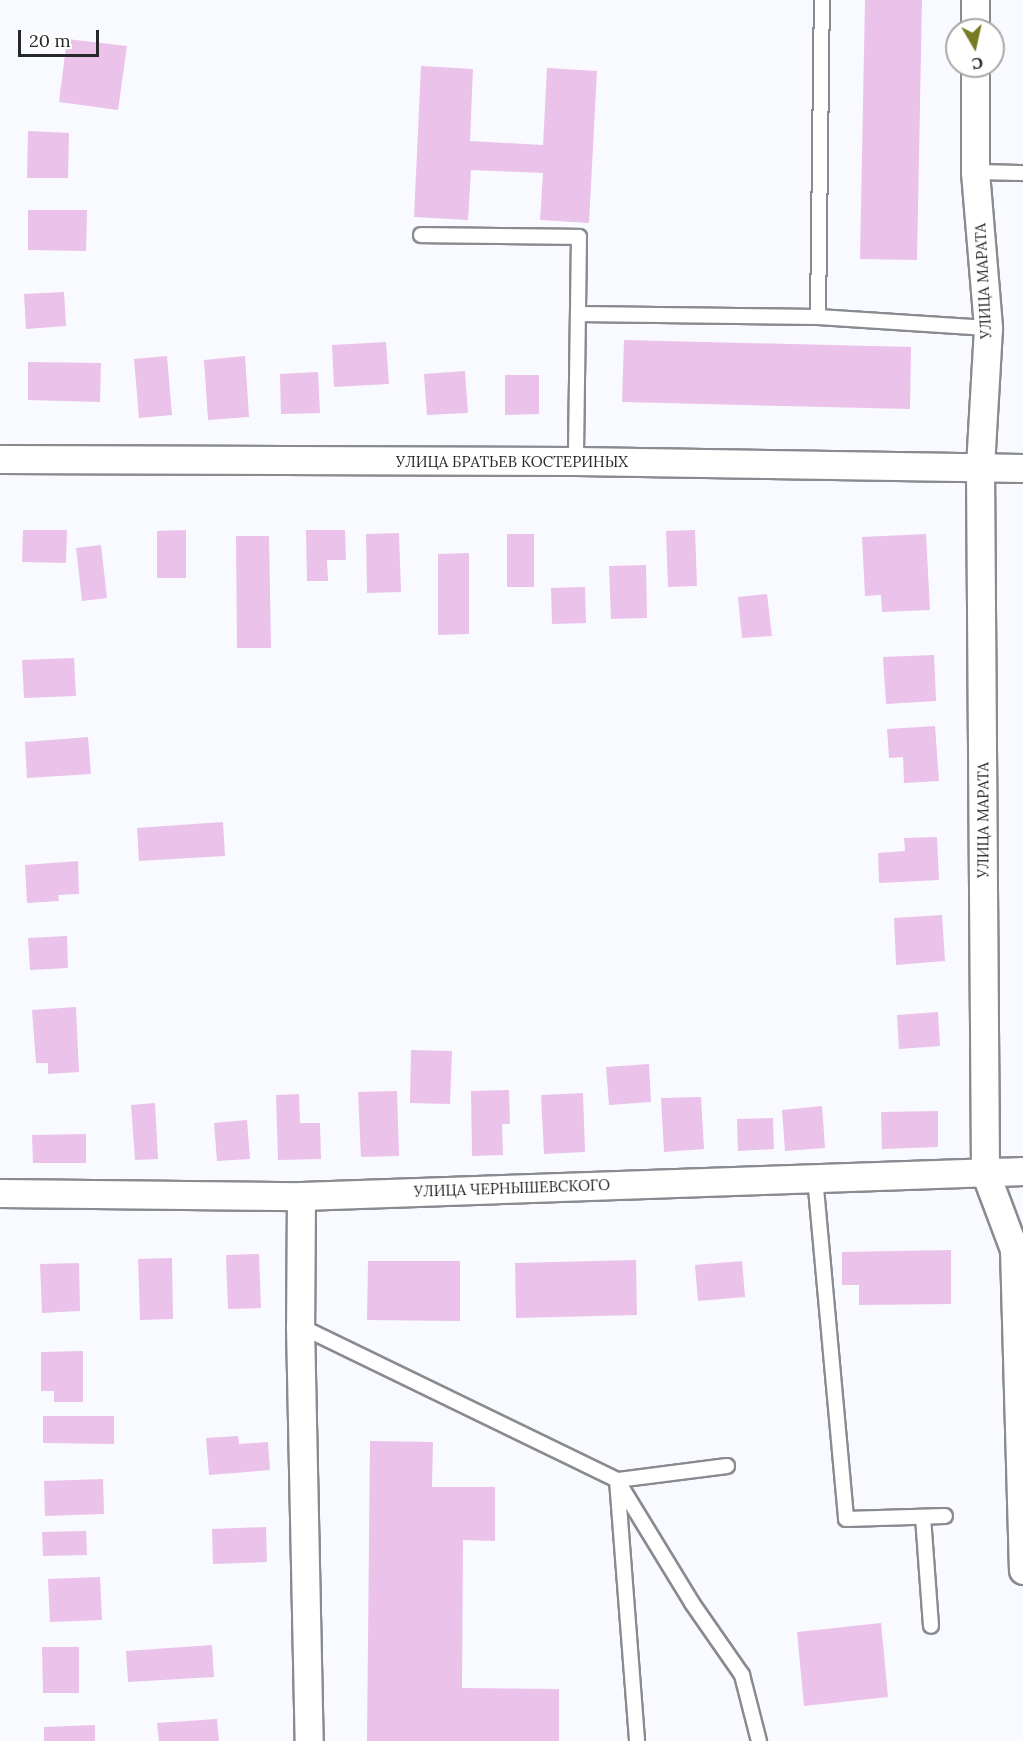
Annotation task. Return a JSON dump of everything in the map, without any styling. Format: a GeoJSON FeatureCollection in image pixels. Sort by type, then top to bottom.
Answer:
{"type":"FeatureCollection","features":[{"type":"Feature","properties":{"kind":"street"},"geometry":{"type":"LineString","coordinates":[[975,0],[975,18]]}},
{"type":"Feature","properties":{"kind":"street","name":"УЛИЦА МАРАТА"},"geometry":{"type":"LineString","coordinates":[[975,78],[975,172],[988,328],[980,468],[985,1172],[1014,1250],[1023,1570]]}},
{"type":"Feature","properties":{"kind":"street","name":"УЛИЦА БРАТЬЕВ КОСТЕРИНЫХ"},"geometry":{"type":"LineString","coordinates":[[0,459],[576,462],[1023,468]]}},
{"type":"Feature","properties":{"kind":"street","name":"УЛИЦА ЧЕРНЫШЕВСКОГО"},"geometry":{"type":"LineString","coordinates":[[0,1193],[301,1196],[1023,1171]]}},
{"type":"Feature","properties":{"kind":"street"},"geometry":{"type":"LineString","coordinates":[[301,1196],[300,1326],[309,1741]]}},
{"type":"Feature","properties":{"kind":"lane"},"geometry":{"type":"LineString","coordinates":[[818,317],[822,0]]}},
{"type":"Feature","properties":{"kind":"lane"},"geometry":{"type":"LineString","coordinates":[[975,172],[1023,173]]}},
{"type":"Feature","properties":{"kind":"lane"},"geometry":{"type":"LineString","coordinates":[[421,236],[579,237],[576,462]]}},
{"type":"Feature","properties":{"kind":"lane"},"geometry":{"type":"LineString","coordinates":[[578,314],[818,317],[988,328]]}},
{"type":"Feature","properties":{"kind":"lane"},"geometry":{"type":"LineString","coordinates":[[815,1177],[846,1519],[945,1516]]}},
{"type":"Feature","properties":{"kind":"lane"},"geometry":{"type":"LineString","coordinates":[[300,1326],[617,1479],[728,1466]]}},
{"type":"Feature","properties":{"kind":"lane"},"geometry":{"type":"LineString","coordinates":[[617,1479],[637,1741]]}},
{"type":"Feature","properties":{"kind":"lane"},"geometry":{"type":"LineString","coordinates":[[617,1479],[692,1603],[742,1675],[759,1741]]}},
{"type":"Feature","properties":{"kind":"lane"},"geometry":{"type":"LineString","coordinates":[[923,1517],[931,1626]]}},
{"type":"Feature","properties":{"kind":"building"},"geometry":{"type":"Polygon","coordinates":[[[865,0],[922,0],[917,260],[860,259],[865,0]]]}},
{"type":"Feature","properties":{"kind":"building"},"geometry":{"type":"Polygon","coordinates":[[[67,39],[127,46],[118,110],[59,102],[67,39]]]}},
{"type":"Feature","properties":{"kind":"building"},"geometry":{"type":"Polygon","coordinates":[[[421,66],[473,69],[470,141],[543,145],[547,68],[597,71],[589,223],[540,220],[543,173],[471,170],[468,220],[414,217],[421,66]]]}},
{"type":"Feature","properties":{"kind":"building"},"geometry":{"type":"Polygon","coordinates":[[[28,131],[69,133],[68,178],[27,178],[28,131]]]}},
{"type":"Feature","properties":{"kind":"building"},"geometry":{"type":"Polygon","coordinates":[[[28,210],[87,210],[86,251],[28,250],[28,210]]]}},
{"type":"Feature","properties":{"kind":"building"},"geometry":{"type":"Polygon","coordinates":[[[64,292],[66,326],[26,329],[24,294],[64,292]]]}},
{"type":"Feature","properties":{"kind":"building"},"geometry":{"type":"Polygon","coordinates":[[[624,340],[911,347],[910,409],[622,402],[624,340]]]}},
{"type":"Feature","properties":{"kind":"building"},"geometry":{"type":"Polygon","coordinates":[[[386,342],[389,384],[334,387],[332,345],[386,342]]]}},
{"type":"Feature","properties":{"kind":"building"},"geometry":{"type":"Polygon","coordinates":[[[167,356],[172,415],[139,418],[134,359],[167,356]]]}},
{"type":"Feature","properties":{"kind":"building"},"geometry":{"type":"Polygon","coordinates":[[[245,356],[249,417],[208,420],[204,360],[245,356]]]}},
{"type":"Feature","properties":{"kind":"building"},"geometry":{"type":"Polygon","coordinates":[[[28,362],[101,363],[100,402],[28,400],[28,362]]]}},
{"type":"Feature","properties":{"kind":"building"},"geometry":{"type":"Polygon","coordinates":[[[465,371],[468,413],[427,415],[424,374],[465,371]]]}},
{"type":"Feature","properties":{"kind":"building"},"geometry":{"type":"Polygon","coordinates":[[[318,372],[320,413],[281,414],[280,374],[318,372]]]}},
{"type":"Feature","properties":{"kind":"building"},"geometry":{"type":"Polygon","coordinates":[[[505,375],[539,375],[539,414],[505,415],[505,375]]]}},
{"type":"Feature","properties":{"kind":"building"},"geometry":{"type":"Polygon","coordinates":[[[23,530],[67,530],[66,563],[22,562],[23,530]]]}},
{"type":"Feature","properties":{"kind":"building"},"geometry":{"type":"Polygon","coordinates":[[[186,530],[186,578],[157,578],[157,531],[186,530]]]}},
{"type":"Feature","properties":{"kind":"building"},"geometry":{"type":"Polygon","coordinates":[[[306,530],[345,530],[346,560],[327,560],[328,581],[307,581],[306,530]]]}},
{"type":"Feature","properties":{"kind":"building"},"geometry":{"type":"Polygon","coordinates":[[[695,530],[697,586],[668,587],[666,531],[695,530]]]}},
{"type":"Feature","properties":{"kind":"building"},"geometry":{"type":"Polygon","coordinates":[[[399,533],[401,592],[367,593],[366,534],[399,533]]]}},
{"type":"Feature","properties":{"kind":"building"},"geometry":{"type":"Polygon","coordinates":[[[507,534],[534,534],[534,587],[507,587],[507,534]]]}},
{"type":"Feature","properties":{"kind":"building"},"geometry":{"type":"Polygon","coordinates":[[[926,534],[930,610],[882,612],[881,595],[865,596],[862,537],[926,534]]]}},
{"type":"Feature","properties":{"kind":"building"},"geometry":{"type":"Polygon","coordinates":[[[236,536],[269,536],[271,648],[237,648],[236,536]]]}},
{"type":"Feature","properties":{"kind":"building"},"geometry":{"type":"Polygon","coordinates":[[[101,545],[107,598],[82,601],[76,548],[101,545]]]}},
{"type":"Feature","properties":{"kind":"building"},"geometry":{"type":"Polygon","coordinates":[[[469,553],[469,634],[438,635],[438,554],[469,553]]]}},
{"type":"Feature","properties":{"kind":"building"},"geometry":{"type":"Polygon","coordinates":[[[646,565],[647,618],[611,619],[609,566],[646,565]]]}},
{"type":"Feature","properties":{"kind":"building"},"geometry":{"type":"Polygon","coordinates":[[[585,587],[586,623],[552,624],[551,588],[585,587]]]}},
{"type":"Feature","properties":{"kind":"building"},"geometry":{"type":"Polygon","coordinates":[[[767,594],[772,636],[742,638],[738,597],[767,594]]]}},
{"type":"Feature","properties":{"kind":"building"},"geometry":{"type":"Polygon","coordinates":[[[934,655],[936,701],[886,704],[883,657],[934,655]]]}},
{"type":"Feature","properties":{"kind":"building"},"geometry":{"type":"Polygon","coordinates":[[[74,658],[76,696],[24,698],[22,660],[74,658]]]}},
{"type":"Feature","properties":{"kind":"building"},"geometry":{"type":"Polygon","coordinates":[[[935,726],[939,781],[904,783],[903,757],[889,758],[887,729],[935,726]]]}},
{"type":"Feature","properties":{"kind":"building"},"geometry":{"type":"Polygon","coordinates":[[[88,737],[91,774],[27,778],[25,742],[88,737]]]}},
{"type":"Feature","properties":{"kind":"building"},"geometry":{"type":"Polygon","coordinates":[[[223,822],[225,856],[139,861],[137,828],[223,822]]]}},
{"type":"Feature","properties":{"kind":"building"},"geometry":{"type":"Polygon","coordinates":[[[937,837],[939,880],[879,883],[878,853],[905,851],[904,838],[937,837]]]}},
{"type":"Feature","properties":{"kind":"building"},"geometry":{"type":"Polygon","coordinates":[[[78,861],[79,894],[58,895],[59,901],[27,903],[25,865],[78,861]]]}},
{"type":"Feature","properties":{"kind":"building"},"geometry":{"type":"Polygon","coordinates":[[[942,915],[945,961],[896,965],[894,918],[942,915]]]}},
{"type":"Feature","properties":{"kind":"building"},"geometry":{"type":"Polygon","coordinates":[[[67,936],[68,968],[30,970],[28,938],[67,936]]]}},
{"type":"Feature","properties":{"kind":"building"},"geometry":{"type":"Polygon","coordinates":[[[76,1007],[79,1072],[48,1074],[48,1063],[36,1063],[32,1010],[76,1007]]]}},
{"type":"Feature","properties":{"kind":"building"},"geometry":{"type":"Polygon","coordinates":[[[938,1012],[940,1046],[899,1049],[897,1015],[938,1012]]]}},
{"type":"Feature","properties":{"kind":"building"},"geometry":{"type":"Polygon","coordinates":[[[411,1050],[452,1051],[450,1104],[410,1103],[411,1050]]]}},
{"type":"Feature","properties":{"kind":"building"},"geometry":{"type":"Polygon","coordinates":[[[649,1064],[651,1102],[609,1105],[606,1067],[649,1064]]]}},
{"type":"Feature","properties":{"kind":"building"},"geometry":{"type":"Polygon","coordinates":[[[509,1090],[510,1124],[502,1124],[503,1155],[472,1156],[471,1091],[509,1090]]]}},
{"type":"Feature","properties":{"kind":"building"},"geometry":{"type":"Polygon","coordinates":[[[397,1091],[399,1156],[361,1157],[358,1092],[397,1091]]]}},
{"type":"Feature","properties":{"kind":"building"},"geometry":{"type":"Polygon","coordinates":[[[583,1093],[585,1152],[544,1154],[541,1095],[583,1093]]]}},
{"type":"Feature","properties":{"kind":"building"},"geometry":{"type":"Polygon","coordinates":[[[299,1094],[300,1123],[320,1123],[321,1159],[278,1160],[276,1095],[299,1094]]]}},
{"type":"Feature","properties":{"kind":"building"},"geometry":{"type":"Polygon","coordinates":[[[701,1097],[704,1149],[664,1152],[661,1098],[701,1097]]]}},
{"type":"Feature","properties":{"kind":"building"},"geometry":{"type":"Polygon","coordinates":[[[155,1103],[158,1159],[135,1160],[131,1105],[155,1103]]]}},
{"type":"Feature","properties":{"kind":"building"},"geometry":{"type":"Polygon","coordinates":[[[822,1106],[825,1148],[785,1151],[782,1110],[822,1106]]]}},
{"type":"Feature","properties":{"kind":"building"},"geometry":{"type":"Polygon","coordinates":[[[938,1111],[938,1147],[882,1149],[881,1112],[938,1111]]]}},
{"type":"Feature","properties":{"kind":"building"},"geometry":{"type":"Polygon","coordinates":[[[773,1118],[774,1149],[738,1151],[737,1119],[773,1118]]]}},
{"type":"Feature","properties":{"kind":"building"},"geometry":{"type":"Polygon","coordinates":[[[247,1120],[250,1159],[217,1161],[214,1123],[247,1120]]]}},
{"type":"Feature","properties":{"kind":"building"},"geometry":{"type":"Polygon","coordinates":[[[86,1134],[86,1163],[33,1163],[32,1135],[86,1134]]]}},
{"type":"Feature","properties":{"kind":"building"},"geometry":{"type":"Polygon","coordinates":[[[951,1250],[951,1304],[859,1305],[859,1285],[842,1285],[842,1252],[951,1250]]]}},
{"type":"Feature","properties":{"kind":"building"},"geometry":{"type":"Polygon","coordinates":[[[259,1254],[261,1308],[228,1309],[226,1255],[259,1254]]]}},
{"type":"Feature","properties":{"kind":"building"},"geometry":{"type":"Polygon","coordinates":[[[172,1258],[173,1319],[140,1320],[138,1259],[172,1258]]]}},
{"type":"Feature","properties":{"kind":"building"},"geometry":{"type":"Polygon","coordinates":[[[636,1260],[637,1315],[516,1318],[515,1263],[636,1260]]]}},
{"type":"Feature","properties":{"kind":"building"},"geometry":{"type":"Polygon","coordinates":[[[368,1261],[460,1261],[460,1321],[367,1320],[368,1261]]]}},
{"type":"Feature","properties":{"kind":"building"},"geometry":{"type":"Polygon","coordinates":[[[742,1261],[745,1297],[698,1301],[695,1265],[742,1261]]]}},
{"type":"Feature","properties":{"kind":"building"},"geometry":{"type":"Polygon","coordinates":[[[79,1263],[80,1311],[42,1313],[40,1264],[79,1263]]]}},
{"type":"Feature","properties":{"kind":"building"},"geometry":{"type":"Polygon","coordinates":[[[83,1351],[83,1402],[54,1402],[54,1391],[41,1391],[41,1352],[83,1351]]]}},
{"type":"Feature","properties":{"kind":"building"},"geometry":{"type":"Polygon","coordinates":[[[43,1416],[114,1416],[114,1444],[43,1443],[43,1416]]]}},
{"type":"Feature","properties":{"kind":"building"},"geometry":{"type":"Polygon","coordinates":[[[238,1436],[239,1444],[268,1442],[270,1470],[209,1475],[206,1438],[238,1436]]]}},
{"type":"Feature","properties":{"kind":"building"},"geometry":{"type":"Polygon","coordinates":[[[370,1441],[433,1442],[432,1487],[495,1487],[495,1541],[463,1540],[462,1688],[559,1689],[559,1741],[367,1741],[370,1441]]]}},
{"type":"Feature","properties":{"kind":"building"},"geometry":{"type":"Polygon","coordinates":[[[103,1479],[104,1514],[45,1516],[44,1481],[103,1479]]]}},
{"type":"Feature","properties":{"kind":"building"},"geometry":{"type":"Polygon","coordinates":[[[266,1527],[267,1562],[213,1564],[212,1529],[266,1527]]]}},
{"type":"Feature","properties":{"kind":"building"},"geometry":{"type":"Polygon","coordinates":[[[86,1531],[87,1555],[43,1556],[42,1532],[86,1531]]]}},
{"type":"Feature","properties":{"kind":"building"},"geometry":{"type":"Polygon","coordinates":[[[100,1577],[102,1620],[50,1622],[48,1579],[100,1577]]]}},
{"type":"Feature","properties":{"kind":"building"},"geometry":{"type":"Polygon","coordinates":[[[881,1623],[888,1697],[804,1706],[797,1632],[881,1623]]]}},
{"type":"Feature","properties":{"kind":"building"},"geometry":{"type":"Polygon","coordinates":[[[212,1645],[214,1677],[128,1682],[126,1651],[212,1645]]]}},
{"type":"Feature","properties":{"kind":"building"},"geometry":{"type":"Polygon","coordinates":[[[42,1647],[79,1647],[79,1693],[43,1693],[42,1647]]]}},
{"type":"Feature","properties":{"kind":"building"},"geometry":{"type":"Polygon","coordinates":[[[217,1719],[219,1741],[159,1741],[157,1723],[217,1719]]]}},
{"type":"Feature","properties":{"kind":"building"},"geometry":{"type":"Polygon","coordinates":[[[95,1725],[95,1741],[44,1741],[44,1727],[95,1725]]]}}]}
